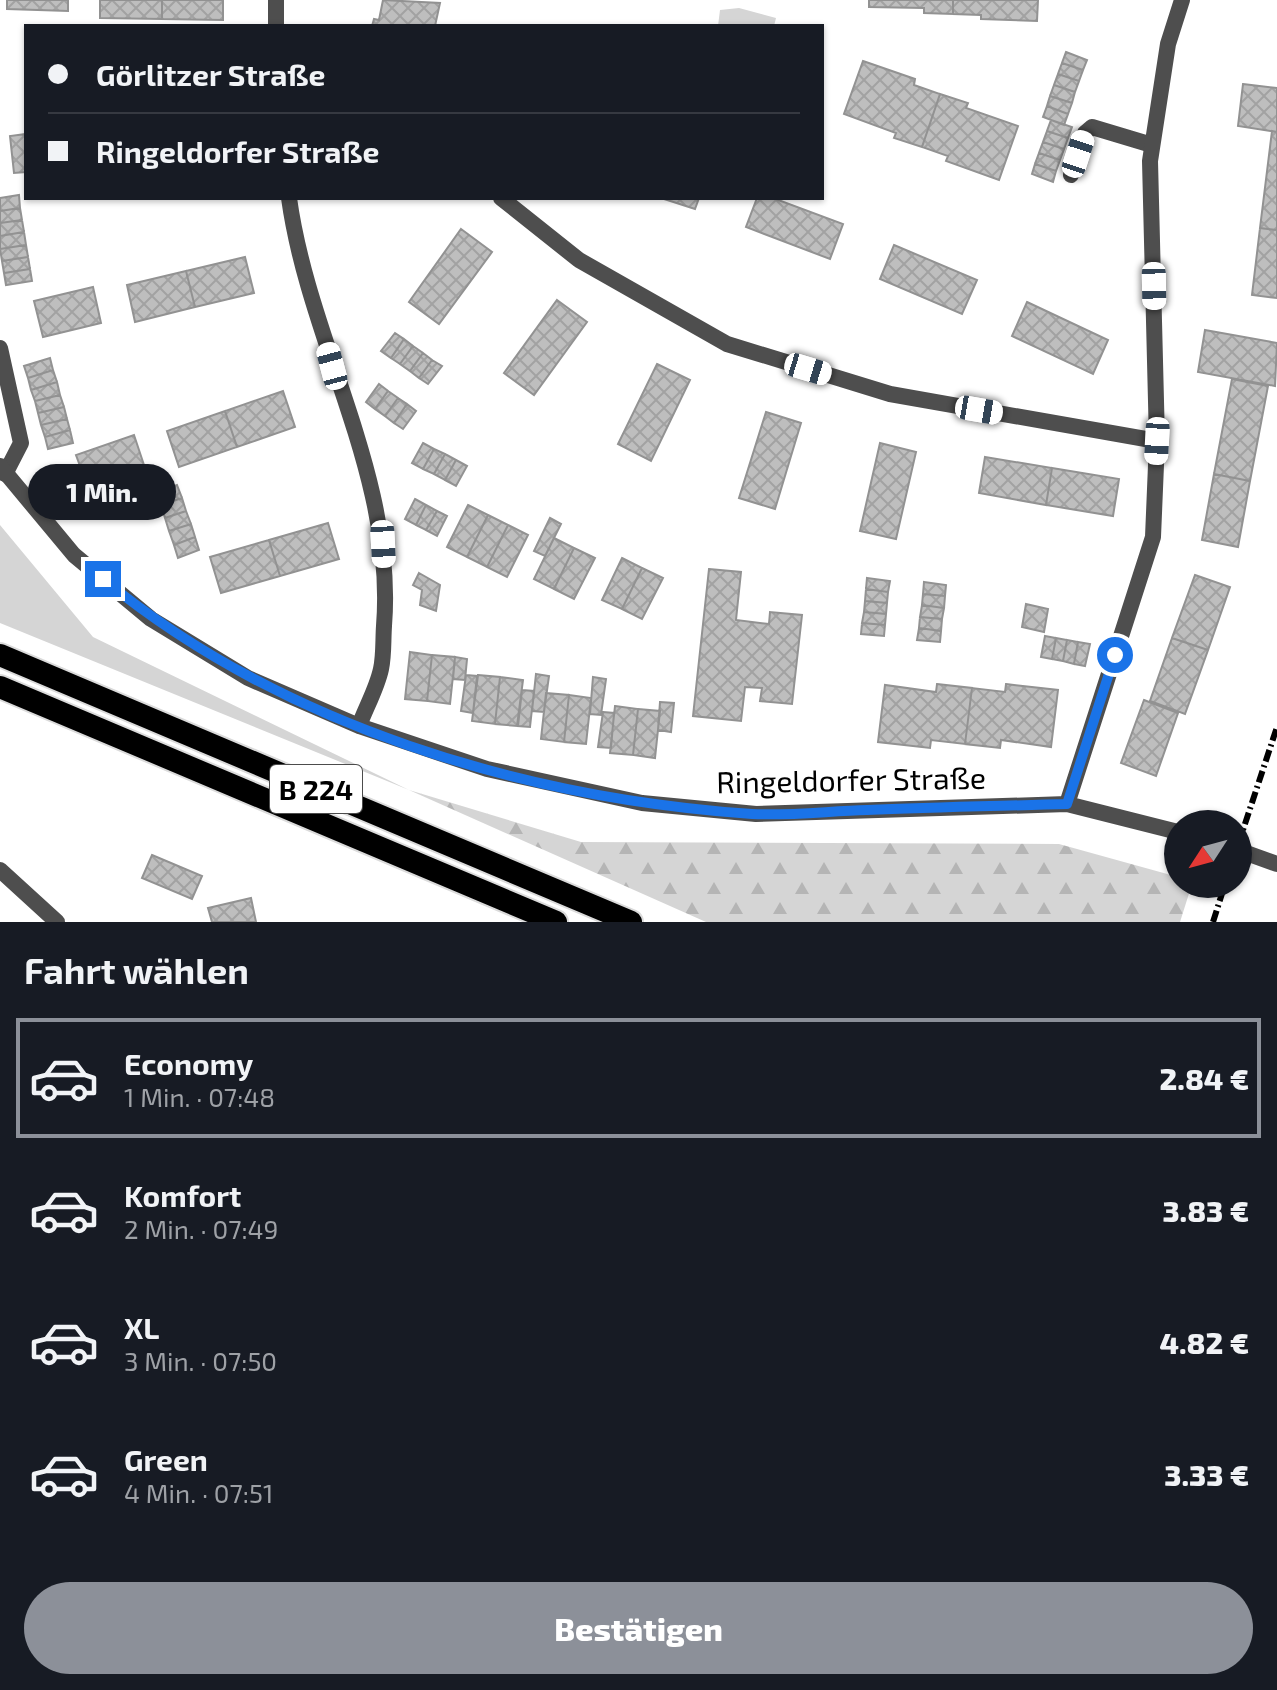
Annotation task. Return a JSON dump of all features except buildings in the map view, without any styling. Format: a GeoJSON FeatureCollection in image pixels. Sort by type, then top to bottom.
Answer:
{"type":"FeatureCollection","features":[{"type":"Feature","properties":{"kind":"highway","name":"B 224"},"geometry":{"type":"LineString","coordinates":[[0,655],[631,922]]}},
{"type":"Feature","properties":{"kind":"highway","name":"B 224"},"geometry":{"type":"LineString","coordinates":[[0,687],[556,922]]}},
{"type":"Feature","properties":{"kind":"street"},"geometry":{"type":"LineString","coordinates":[[276,0],[276,24]]}},
{"type":"Feature","properties":{"kind":"street"},"geometry":{"type":"LineString","coordinates":[[1067,804],[1153,537],[1157,441],[1152,145],[1168,44],[1182,0]]}},
{"type":"Feature","properties":{"kind":"street"},"geometry":{"type":"LineString","coordinates":[[1071,175],[1085,133],[1092,127],[1152,145]]}},
{"type":"Feature","properties":{"kind":"street"},"geometry":{"type":"LineString","coordinates":[[290,200],[332,366],[374,493],[383,544],[386,609],[381,669],[359,726]]}},
{"type":"Feature","properties":{"kind":"street"},"geometry":{"type":"LineString","coordinates":[[504,200],[579,260],[727,344],[890,394],[1157,441]]}},
{"type":"Feature","properties":{"kind":"street"},"geometry":{"type":"LineString","coordinates":[[0,348],[21,443],[2,470]]}},
{"type":"Feature","properties":{"kind":"street","name":"Ringeldorfer Straße"},"geometry":{"type":"LineString","coordinates":[[2,470],[74,555],[151,619],[248,678],[359,726],[487,769],[642,803],[756,814],[1067,804],[1164,828]]}},
{"type":"Feature","properties":{"kind":"street"},"geometry":{"type":"LineString","coordinates":[[1252,855],[1277,864]]}},
{"type":"Feature","properties":{"kind":"street"},"geometry":{"type":"LineString","coordinates":[[0,870],[57,922]]}},
{"type":"Feature","properties":{"kind":"green space"},"geometry":{"type":"Polygon","coordinates":[[[739,8],[776,18],[774,24],[718,24],[720,10],[739,8]]]}},
{"type":"Feature","properties":{"kind":"green space"},"geometry":{"type":"Polygon","coordinates":[[[0,525],[93,637],[409,790],[0,623],[0,525]]]}},
{"type":"Feature","properties":{"kind":"green space"},"geometry":{"type":"Polygon","coordinates":[[[409,790],[581,842],[1059,844],[1164,873],[1164,898],[1188,898],[1180,922],[706,922],[409,790]]]}},
{"type":"Feature","properties":{"kind":"railway"},"geometry":{"type":"LineString","coordinates":[[1250,810],[1277,727]]}},
{"type":"Feature","properties":{"kind":"railway"},"geometry":{"type":"LineString","coordinates":[[1213,922],[1221,898]]}},
{"type":"Feature","properties":{"kind":"route"},"geometry":{"type":"LineString","coordinates":[[103,579],[151,619],[248,678],[359,726],[487,769],[642,803],[756,814],[1067,804],[1115,655]]}}]}
